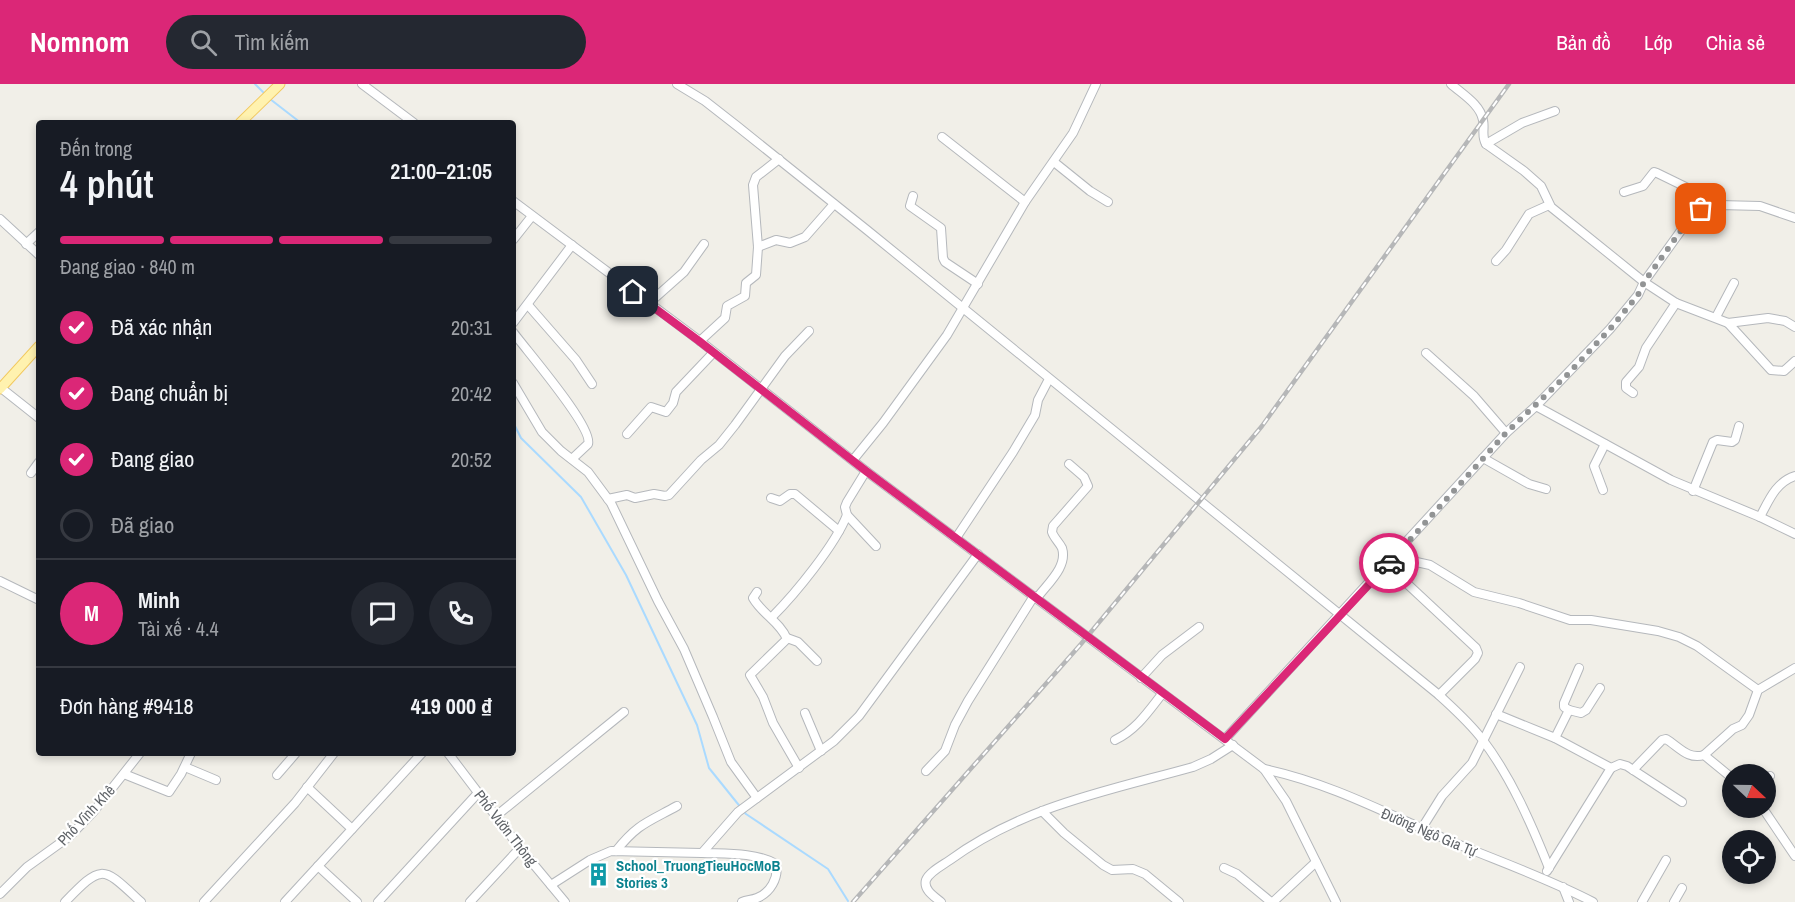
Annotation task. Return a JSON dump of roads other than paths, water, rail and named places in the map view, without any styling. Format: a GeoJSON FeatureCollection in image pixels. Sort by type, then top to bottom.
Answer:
{"type":"FeatureCollection","features":[{"type":"Feature","properties":{"kind":"main road"},"geometry":{"type":"LineString","coordinates":[[243,120],[280,84]]}},
{"type":"Feature","properties":{"kind":"main road"},"geometry":{"type":"LineString","coordinates":[[0,388],[36,349]]}},
{"type":"Feature","properties":{"kind":"street"},"geometry":{"type":"LineString","coordinates":[[362,84],[410,120]]}},
{"type":"Feature","properties":{"kind":"street"},"geometry":{"type":"LineString","coordinates":[[677,84],[705,101],[778,159],[1439,695],[1482,739],[1516,794],[1549,868]]}},
{"type":"Feature","properties":{"kind":"street"},"geometry":{"type":"LineString","coordinates":[[853,459],[939,348],[1025,202],[1073,133],[1096,84]]}},
{"type":"Feature","properties":{"kind":"street"},"geometry":{"type":"LineString","coordinates":[[1451,84],[1478,110],[1483,120],[1483,140],[1486,144],[1524,171],[1540,186],[1549,205],[1644,282],[1676,303],[1728,322],[1771,370],[1784,371],[1795,361]]}},
{"type":"Feature","properties":{"kind":"street"},"geometry":{"type":"LineString","coordinates":[[1486,144],[1522,123],[1555,111]]}},
{"type":"Feature","properties":{"kind":"street"},"geometry":{"type":"LineString","coordinates":[[942,137],[1025,202]]}},
{"type":"Feature","properties":{"kind":"street"},"geometry":{"type":"LineString","coordinates":[[699,341],[725,318],[727,306],[746,294],[746,283],[754,278],[757,272],[758,247],[754,181],[761,172],[778,159]]}},
{"type":"Feature","properties":{"kind":"street"},"geometry":{"type":"LineString","coordinates":[[1054,162],[1090,191],[1108,202]]}},
{"type":"Feature","properties":{"kind":"street"},"geometry":{"type":"LineString","coordinates":[[1624,192],[1643,186],[1653,172],[1696,192],[1700,197],[1702,208]]}},
{"type":"Feature","properties":{"kind":"street"},"geometry":{"type":"LineString","coordinates":[[913,195],[910,206],[941,228],[943,233],[941,252],[945,262],[978,284]]}},
{"type":"Feature","properties":{"kind":"street"},"geometry":{"type":"LineString","coordinates":[[516,203],[699,341],[866,471],[1264,769],[1286,801],[1336,902]]}},
{"type":"Feature","properties":{"kind":"street"},"geometry":{"type":"LineString","coordinates":[[758,247],[776,240],[790,243],[805,237],[834,204]]}},
{"type":"Feature","properties":{"kind":"street"},"geometry":{"type":"LineString","coordinates":[[1496,261],[1528,214],[1549,205]]}},
{"type":"Feature","properties":{"kind":"street"},"geometry":{"type":"LineString","coordinates":[[1225,739],[1506,433],[1536,406],[1610,329],[1638,295],[1644,282],[1692,216],[1702,208],[1719,205],[1760,206],[1795,218]]}},
{"type":"Feature","properties":{"kind":"street"},"geometry":{"type":"LineString","coordinates":[[516,236],[532,216]]}},
{"type":"Feature","properties":{"kind":"street"},"geometry":{"type":"LineString","coordinates":[[2,225],[36,252]]}},
{"type":"Feature","properties":{"kind":"street"},"geometry":{"type":"LineString","coordinates":[[26,244],[36,235]]}},
{"type":"Feature","properties":{"kind":"street"},"geometry":{"type":"LineString","coordinates":[[648,304],[684,272],[704,244]]}},
{"type":"Feature","properties":{"kind":"street"},"geometry":{"type":"LineString","coordinates":[[516,319],[572,245]]}},
{"type":"Feature","properties":{"kind":"street"},"geometry":{"type":"LineString","coordinates":[[1716,317],[1734,283]]}},
{"type":"Feature","properties":{"kind":"street"},"geometry":{"type":"LineString","coordinates":[[1633,393],[1626,388],[1626,382],[1639,367],[1646,348],[1676,303]]}},
{"type":"Feature","properties":{"kind":"street"},"geometry":{"type":"LineString","coordinates":[[528,305],[576,360],[592,384]]}},
{"type":"Feature","properties":{"kind":"street"},"geometry":{"type":"LineString","coordinates":[[1728,322],[1768,318],[1785,321],[1795,327]]}},
{"type":"Feature","properties":{"kind":"street"},"geometry":{"type":"LineString","coordinates":[[608,499],[627,495],[635,498],[654,494],[669,495],[701,460],[719,445],[785,356],[809,331]]}},
{"type":"Feature","properties":{"kind":"street"},"geometry":{"type":"LineString","coordinates":[[516,336],[567,402],[589,435],[588,444],[572,459]]}},
{"type":"Feature","properties":{"kind":"street"},"geometry":{"type":"LineString","coordinates":[[627,434],[651,407],[662,412],[670,410],[676,392],[713,352]]}},
{"type":"Feature","properties":{"kind":"street"},"geometry":{"type":"LineString","coordinates":[[1426,353],[1474,396],[1506,433]]}},
{"type":"Feature","properties":{"kind":"street"},"geometry":{"type":"LineString","coordinates":[[956,538],[1035,415],[1038,400],[1049,379]]}},
{"type":"Feature","properties":{"kind":"street"},"geometry":{"type":"LineString","coordinates":[[0,388],[36,416]]}},
{"type":"Feature","properties":{"kind":"street"},"geometry":{"type":"LineString","coordinates":[[516,388],[542,432],[588,472],[608,499],[688,658],[730,762],[757,798]]}},
{"type":"Feature","properties":{"kind":"street"},"geometry":{"type":"LineString","coordinates":[[1536,406],[1632,460],[1693,490],[1795,534]]}},
{"type":"Feature","properties":{"kind":"street"},"geometry":{"type":"LineString","coordinates":[[1693,490],[1713,442],[1717,440],[1732,442],[1735,440],[1739,426]]}},
{"type":"Feature","properties":{"kind":"street"},"geometry":{"type":"LineString","coordinates":[[1602,490],[1594,466],[1605,444]]}},
{"type":"Feature","properties":{"kind":"street"},"geometry":{"type":"LineString","coordinates":[[1483,458],[1529,484],[1546,489]]}},
{"type":"Feature","properties":{"kind":"street"},"geometry":{"type":"LineString","coordinates":[[926,771],[945,751],[968,700],[1036,597],[1061,567],[1064,558],[1060,543],[1052,532],[1053,526],[1088,486],[1084,477],[1069,464]]}},
{"type":"Feature","properties":{"kind":"street"},"geometry":{"type":"LineString","coordinates":[[31,473],[36,466]]}},
{"type":"Feature","properties":{"kind":"street"},"geometry":{"type":"LineString","coordinates":[[866,471],[845,507],[847,515],[876,546]]}},
{"type":"Feature","properties":{"kind":"street"},"geometry":{"type":"LineString","coordinates":[[1760,517],[1774,491],[1782,483],[1795,476]]}},
{"type":"Feature","properties":{"kind":"street"},"geometry":{"type":"LineString","coordinates":[[771,498],[780,501],[795,494],[839,531]]}},
{"type":"Feature","properties":{"kind":"street"},"geometry":{"type":"LineString","coordinates":[[772,617],[839,531],[847,515]]}},
{"type":"Feature","properties":{"kind":"street"},"geometry":{"type":"LineString","coordinates":[[702,853],[738,812],[834,741],[859,716],[978,555]]}},
{"type":"Feature","properties":{"kind":"street"},"geometry":{"type":"LineString","coordinates":[[1394,557],[1430,565],[1474,592],[1519,603],[1570,620],[1591,620],[1658,631],[1679,637],[1697,646],[1758,690]]}},
{"type":"Feature","properties":{"kind":"street"},"geometry":{"type":"LineString","coordinates":[[1387,565],[1476,648],[1478,653],[1475,659],[1439,695]]}},
{"type":"Feature","properties":{"kind":"street"},"geometry":{"type":"LineString","coordinates":[[0,581],[36,598]]}},
{"type":"Feature","properties":{"kind":"street"},"geometry":{"type":"LineString","coordinates":[[757,592],[753,598],[756,603],[772,617],[787,638],[798,642],[817,662]]}},
{"type":"Feature","properties":{"kind":"street"},"geometry":{"type":"LineString","coordinates":[[1141,678],[1162,655],[1199,627]]}},
{"type":"Feature","properties":{"kind":"street"},"geometry":{"type":"LineString","coordinates":[[787,638],[750,675],[763,698],[772,723],[799,768]]}},
{"type":"Feature","properties":{"kind":"street"},"geometry":{"type":"LineString","coordinates":[[1422,828],[1442,796],[1472,763],[1520,667]]}},
{"type":"Feature","properties":{"kind":"street"},"geometry":{"type":"LineString","coordinates":[[1579,668],[1564,707],[1581,713],[1586,711],[1600,688]]}},
{"type":"Feature","properties":{"kind":"street"},"geometry":{"type":"LineString","coordinates":[[1633,770],[1662,740],[1666,739],[1686,754],[1696,757],[1704,755],[1733,729],[1742,725],[1758,690],[1795,668]]}},
{"type":"Feature","properties":{"kind":"street"},"geometry":{"type":"LineString","coordinates":[[1115,740],[1128,734],[1137,726],[1162,694]]}},
{"type":"Feature","properties":{"kind":"street"},"geometry":{"type":"LineString","coordinates":[[1555,738],[1569,710]]}},
{"type":"Feature","properties":{"kind":"street"},"geometry":{"type":"LineString","coordinates":[[496,816],[624,712]]}},
{"type":"Feature","properties":{"kind":"street"},"geometry":{"type":"LineString","coordinates":[[805,713],[821,751]]}},
{"type":"Feature","properties":{"kind":"street"},"geometry":{"type":"LineString","coordinates":[[1496,714],[1555,738],[1611,768]]}},
{"type":"Feature","properties":{"kind":"street"},"geometry":{"type":"LineString","coordinates":[[941,902],[926,886],[926,880],[931,873],[969,846],[1068,800],[1193,767],[1233,745]]}},
{"type":"Feature","properties":{"kind":"street"},"geometry":{"type":"LineString","coordinates":[[1704,755],[1722,770]]}},
{"type":"Feature","properties":{"kind":"street","name":"Phố Vĩnh Khê"},"geometry":{"type":"LineString","coordinates":[[0,894],[27,867],[70,836],[94,811],[138,756]]}},
{"type":"Feature","properties":{"kind":"street"},"geometry":{"type":"LineString","coordinates":[[124,774],[169,792],[190,756]]}},
{"type":"Feature","properties":{"kind":"street"},"geometry":{"type":"LineString","coordinates":[[277,775],[293,756]]}},
{"type":"Feature","properties":{"kind":"street"},"geometry":{"type":"LineString","coordinates":[[204,902],[295,803],[332,756]]}},
{"type":"Feature","properties":{"kind":"street"},"geometry":{"type":"LineString","coordinates":[[285,902],[419,756]]}},
{"type":"Feature","properties":{"kind":"street","name":"Phố Vườn Thông"},"geometry":{"type":"LineString","coordinates":[[450,756],[520,848],[565,902]]}},
{"type":"Feature","properties":{"kind":"street"},"geometry":{"type":"LineString","coordinates":[[1543,878],[1611,768],[1620,764],[1633,770],[1682,802]]}},
{"type":"Feature","properties":{"kind":"street"},"geometry":{"type":"LineString","coordinates":[[184,767],[216,780]]}},
{"type":"Feature","properties":{"kind":"street","name":"Đường Ngô Gia Tự"},"geometry":{"type":"LineString","coordinates":[[1264,769],[1293,775],[1562,886],[1593,902]]}},
{"type":"Feature","properties":{"kind":"street"},"geometry":{"type":"LineString","coordinates":[[307,787],[352,829]]}},
{"type":"Feature","properties":{"kind":"street"},"geometry":{"type":"LineString","coordinates":[[378,902],[478,792]]}},
{"type":"Feature","properties":{"kind":"street"},"geometry":{"type":"LineString","coordinates":[[616,851],[641,825],[677,806]]}},
{"type":"Feature","properties":{"kind":"street"},"geometry":{"type":"LineString","coordinates":[[1042,811],[1064,833],[1104,865],[1112,870],[1132,869],[1145,874],[1179,902]]}},
{"type":"Feature","properties":{"kind":"street"},"geometry":{"type":"LineString","coordinates":[[1769,818],[1795,856]]}},
{"type":"Feature","properties":{"kind":"street"},"geometry":{"type":"LineString","coordinates":[[470,902],[520,848]]}},
{"type":"Feature","properties":{"kind":"street"},"geometry":{"type":"LineString","coordinates":[[551,885],[590,860],[611,851],[740,855],[768,860],[776,864],[776,879],[769,888],[759,897],[742,902]]}},
{"type":"Feature","properties":{"kind":"street"},"geometry":{"type":"LineString","coordinates":[[1642,902],[1666,860]]}},
{"type":"Feature","properties":{"kind":"street"},"geometry":{"type":"LineString","coordinates":[[1224,868],[1250,882],[1272,902],[1316,862]]}},
{"type":"Feature","properties":{"kind":"street"},"geometry":{"type":"LineString","coordinates":[[318,866],[357,902]]}},
{"type":"Feature","properties":{"kind":"street"},"geometry":{"type":"LineString","coordinates":[[65,902],[88,878],[96,873],[104,872],[112,876],[141,902]]}},
{"type":"Feature","properties":{"kind":"street"},"geometry":{"type":"LineString","coordinates":[[1562,886],[1569,902]]}},
{"type":"Feature","properties":{"kind":"street"},"geometry":{"type":"LineString","coordinates":[[1674,902],[1682,888]]}},
{"type":"Feature","properties":{"kind":"waterway"},"geometry":{"type":"LineString","coordinates":[[255,84],[266,95]]}},
{"type":"Feature","properties":{"kind":"waterway"},"geometry":{"type":"LineString","coordinates":[[270,99],[297,120]]}},
{"type":"Feature","properties":{"kind":"waterway"},"geometry":{"type":"LineString","coordinates":[[516,428],[521,438],[581,497],[626,575],[697,725],[709,768],[746,814],[828,869],[848,901]]}},
{"type":"Feature","properties":{"kind":"railway"},"geometry":{"type":"LineString","coordinates":[[853,902],[1081,644],[1262,426],[1509,84]]}},
{"type":"Feature","properties":{"kind":"place","name":"School_TruongTieuHocMoB Stories 3"},"geometry":{"type":"Point","coordinates":[598,874]}}]}
